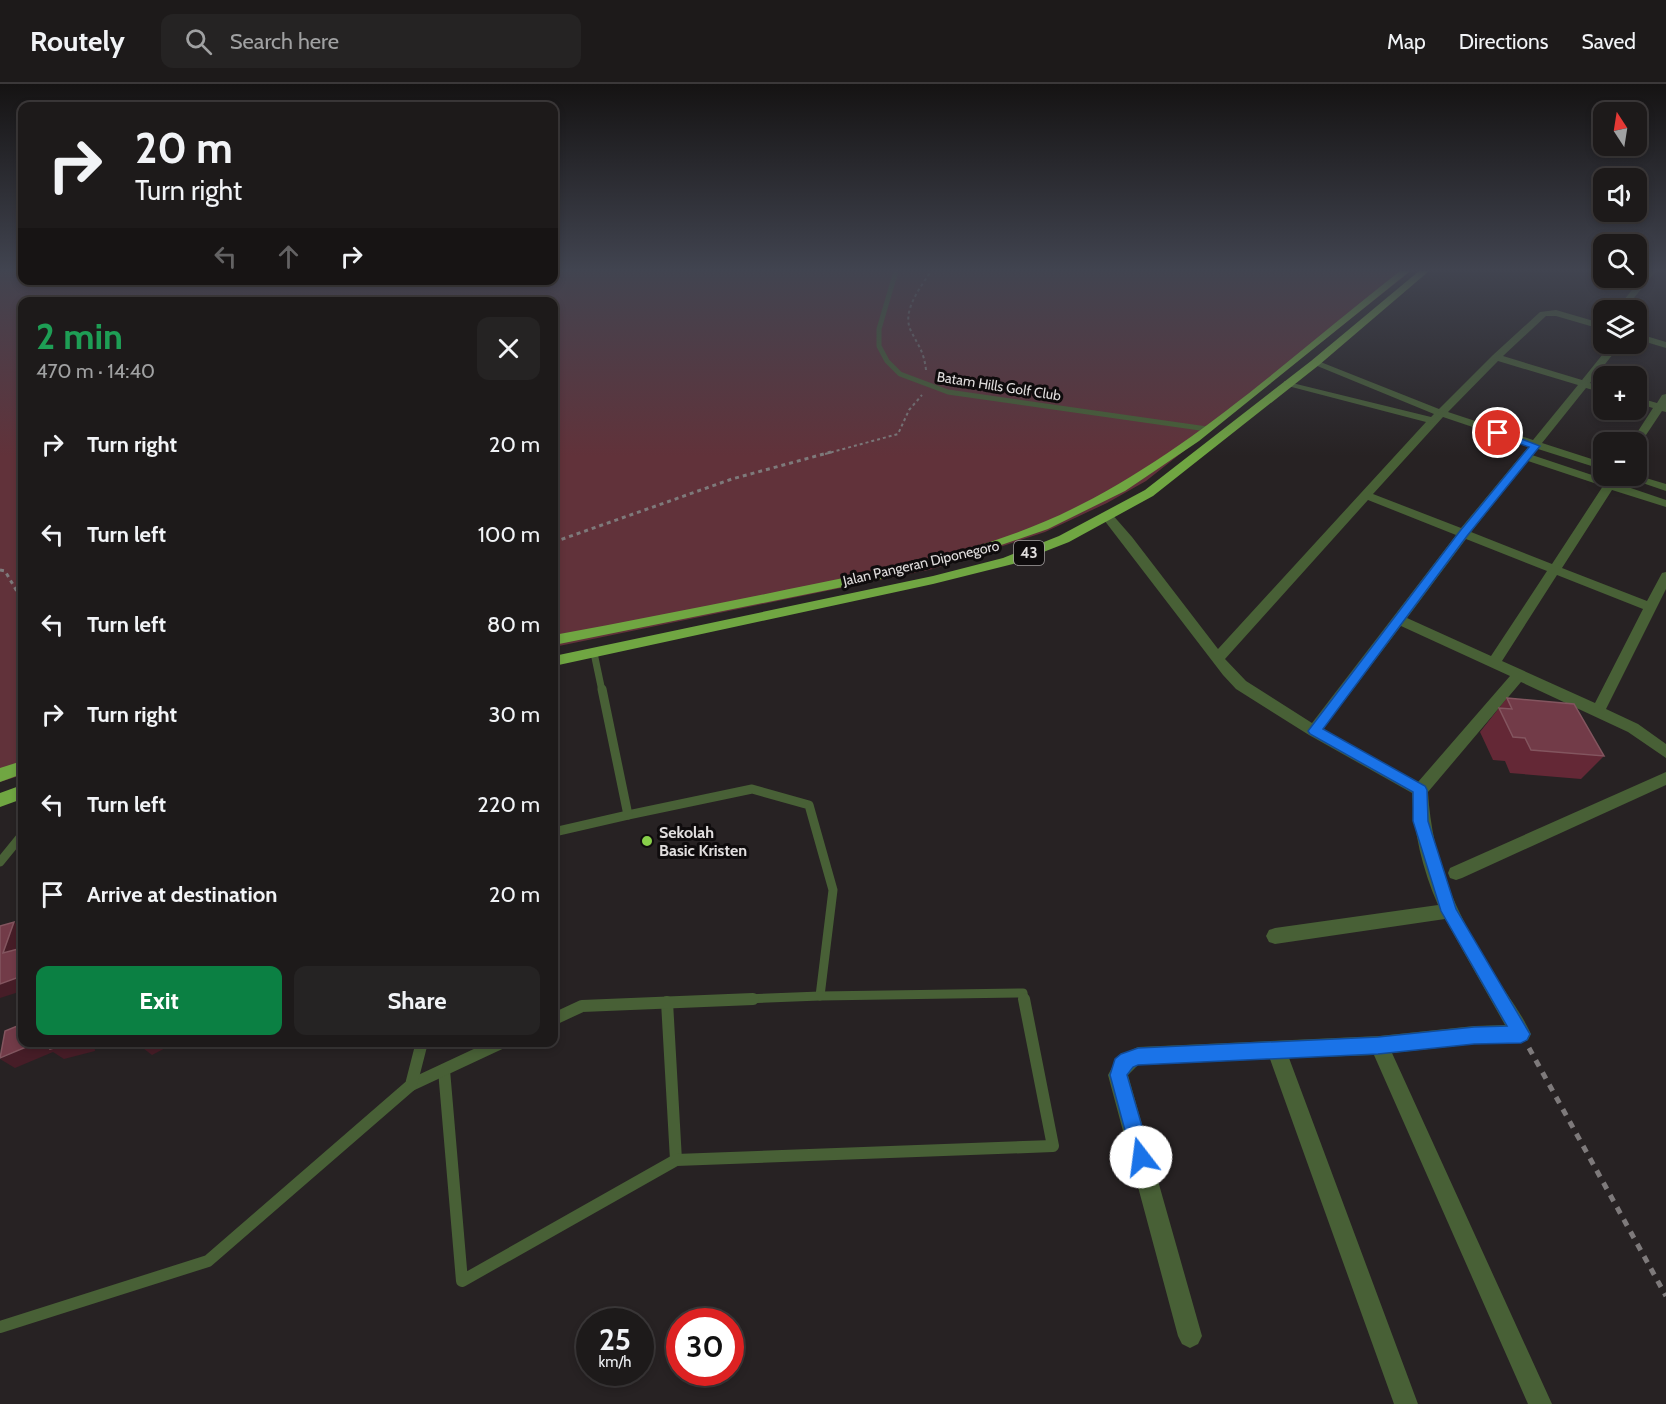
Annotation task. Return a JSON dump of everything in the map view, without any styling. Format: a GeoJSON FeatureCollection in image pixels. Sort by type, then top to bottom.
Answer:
{"type":"FeatureCollection","features":[{"type":"Feature","properties":{"kind":"highway","name":"Jalan Pangeran Diponegoro"},"geometry":{"type":"LineString","coordinates":[[558,639],[897,571],[972,551],[1042,526],[1121,488],[1207,429],[1329,333]]}},
{"type":"Feature","properties":{"kind":"highway","name":"Jalan Pangeran Diponegoro"},"geometry":{"type":"LineString","coordinates":[[558,660],[933,580],[1008,561],[1064,539],[1149,493],[1352,333]]}},
{"type":"Feature","properties":{"kind":"highway"},"geometry":{"type":"LineString","coordinates":[[0,775],[18,769]]}},
{"type":"Feature","properties":{"kind":"highway"},"geometry":{"type":"LineString","coordinates":[[0,800],[18,793]]}},
{"type":"Feature","properties":{"kind":"street"},"geometry":{"type":"LineString","coordinates":[[1218,658],[1437,417],[1523,333]]}},
{"type":"Feature","properties":{"kind":"street"},"geometry":{"type":"LineString","coordinates":[[1647,339],[1666,345]]}},
{"type":"Feature","properties":{"kind":"street"},"geometry":{"type":"LineString","coordinates":[[1314,731],[1463,534],[1608,354]]}},
{"type":"Feature","properties":{"kind":"street"},"geometry":{"type":"LineString","coordinates":[[1496,357],[1593,387]]}},
{"type":"Feature","properties":{"kind":"street"},"geometry":{"type":"LineString","coordinates":[[1315,363],[1437,417]]}},
{"type":"Feature","properties":{"kind":"street"},"geometry":{"type":"LineString","coordinates":[[1288,383],[1437,417],[1593,464]]}},
{"type":"Feature","properties":{"kind":"street"},"geometry":{"type":"LineString","coordinates":[[1644,432],[1663,408],[1666,397]]}},
{"type":"Feature","properties":{"kind":"street"},"geometry":{"type":"LineString","coordinates":[[1647,403],[1663,408]]}},
{"type":"Feature","properties":{"kind":"street"},"geometry":{"type":"LineString","coordinates":[[1527,457],[1593,475]]}},
{"type":"Feature","properties":{"kind":"street"},"geometry":{"type":"LineString","coordinates":[[1647,482],[1666,488]]}},
{"type":"Feature","properties":{"kind":"street"},"geometry":{"type":"LineString","coordinates":[[1493,664],[1608,486]]}},
{"type":"Feature","properties":{"kind":"street"},"geometry":{"type":"LineString","coordinates":[[1626,486],[1666,504]]}},
{"type":"Feature","properties":{"kind":"street"},"geometry":{"type":"LineString","coordinates":[[1366,495],[1649,607]]}},
{"type":"Feature","properties":{"kind":"street"},"geometry":{"type":"LineString","coordinates":[[1107,516],[1241,685],[1314,731],[1420,790]]}},
{"type":"Feature","properties":{"kind":"street"},"geometry":{"type":"LineString","coordinates":[[1598,711],[1666,576]]}},
{"type":"Feature","properties":{"kind":"street"},"geometry":{"type":"LineString","coordinates":[[1400,620],[1633,728],[1666,752]]}},
{"type":"Feature","properties":{"kind":"street"},"geometry":{"type":"LineString","coordinates":[[1190,1336],[1119,1075],[1122,1066],[1127,1060],[1138,1056],[1378,1046],[1474,1035],[1521,1034],[1448,911],[1420,821],[1420,790],[1518,676]]}},
{"type":"Feature","properties":{"kind":"street"},"geometry":{"type":"LineString","coordinates":[[1456,873],[1666,778]]}},
{"type":"Feature","properties":{"kind":"street"},"geometry":{"type":"LineString","coordinates":[[1275,936],[1448,911]]}},
{"type":"Feature","properties":{"kind":"street"},"geometry":{"type":"LineString","coordinates":[[1378,1046],[1540,1404]]}},
{"type":"Feature","properties":{"kind":"street"},"geometry":{"type":"LineString","coordinates":[[1276,1050],[1406,1404]]}},
{"type":"Feature","properties":{"kind":"lane","name":"Batam Hills Golf Club"},"geometry":{"type":"LineString","coordinates":[[879,333],[879,346],[887,361],[900,374],[929,387],[948,392],[1207,429]]}},
{"type":"Feature","properties":{"kind":"lane"},"geometry":{"type":"LineString","coordinates":[[594,653],[628,815]]}},
{"type":"Feature","properties":{"kind":"lane"},"geometry":{"type":"LineString","coordinates":[[558,831],[752,789],[809,805],[833,890],[820,996]]}},
{"type":"Feature","properties":{"kind":"lane"},"geometry":{"type":"LineString","coordinates":[[0,862],[18,840]]}},
{"type":"Feature","properties":{"kind":"lane"},"geometry":{"type":"LineString","coordinates":[[444,1070],[462,1281],[676,1160],[1053,1146],[1023,993],[820,996],[582,1006],[558,1017]]}},
{"type":"Feature","properties":{"kind":"lane"},"geometry":{"type":"LineString","coordinates":[[667,1002],[676,1160]]}},
{"type":"Feature","properties":{"kind":"lane"},"geometry":{"type":"LineString","coordinates":[[411,1085],[421,1047]]}},
{"type":"Feature","properties":{"kind":"lane"},"geometry":{"type":"LineString","coordinates":[[0,1327],[208,1261],[411,1085],[492,1047]]}},
{"type":"Feature","properties":{"kind":"path"},"geometry":{"type":"LineString","coordinates":[[558,541],[732,478],[898,434],[909,410],[929,387],[924,353],[912,333]]}},
{"type":"Feature","properties":{"kind":"path"},"geometry":{"type":"LineString","coordinates":[[0,570],[5,571],[18,593]]}},
{"type":"Feature","properties":{"kind":"path"},"geometry":{"type":"LineString","coordinates":[[1521,1034],[1666,1296]]}},
{"type":"Feature","properties":{"kind":"shaded area"},"geometry":{"type":"Polygon","coordinates":[[[0,333],[18,333],[18,776],[0,782],[0,333]]]}},
{"type":"Feature","properties":{"kind":"shaded area"},"geometry":{"type":"Polygon","coordinates":[[[558,333],[1333,333],[1146,481],[1107,503],[1045,532],[933,569],[558,646],[558,333]]]}},
{"type":"Feature","properties":{"kind":"building"},"geometry":{"type":"Polygon","coordinates":[[[1507,698],[1574,704],[1604,756],[1531,750],[1525,738],[1513,737],[1499,708],[1512,709],[1507,698]]]}},
{"type":"Feature","properties":{"kind":"building"},"geometry":{"type":"Polygon","coordinates":[[[14,922],[3,953],[18,949],[18,977],[0,984],[0,926],[14,922]]]}},
{"type":"Feature","properties":{"kind":"building"},"geometry":{"type":"Polygon","coordinates":[[[18,1026],[18,1047],[26,1047],[0,1058],[5,1031],[18,1026]]]}},
{"type":"Feature","properties":{"kind":"place","name":"Sekolah Basic Kristen"},"geometry":{"type":"Point","coordinates":[647,841]}},
{"type":"Feature","properties":{"kind":"route"},"geometry":{"type":"LineString","coordinates":[[1141,1157],[1119,1075],[1127,1060],[1138,1056],[1378,1046],[1474,1035],[1521,1034],[1448,911],[1420,821],[1420,790],[1314,731],[1463,534],[1535,446],[1498,433]]}}]}
